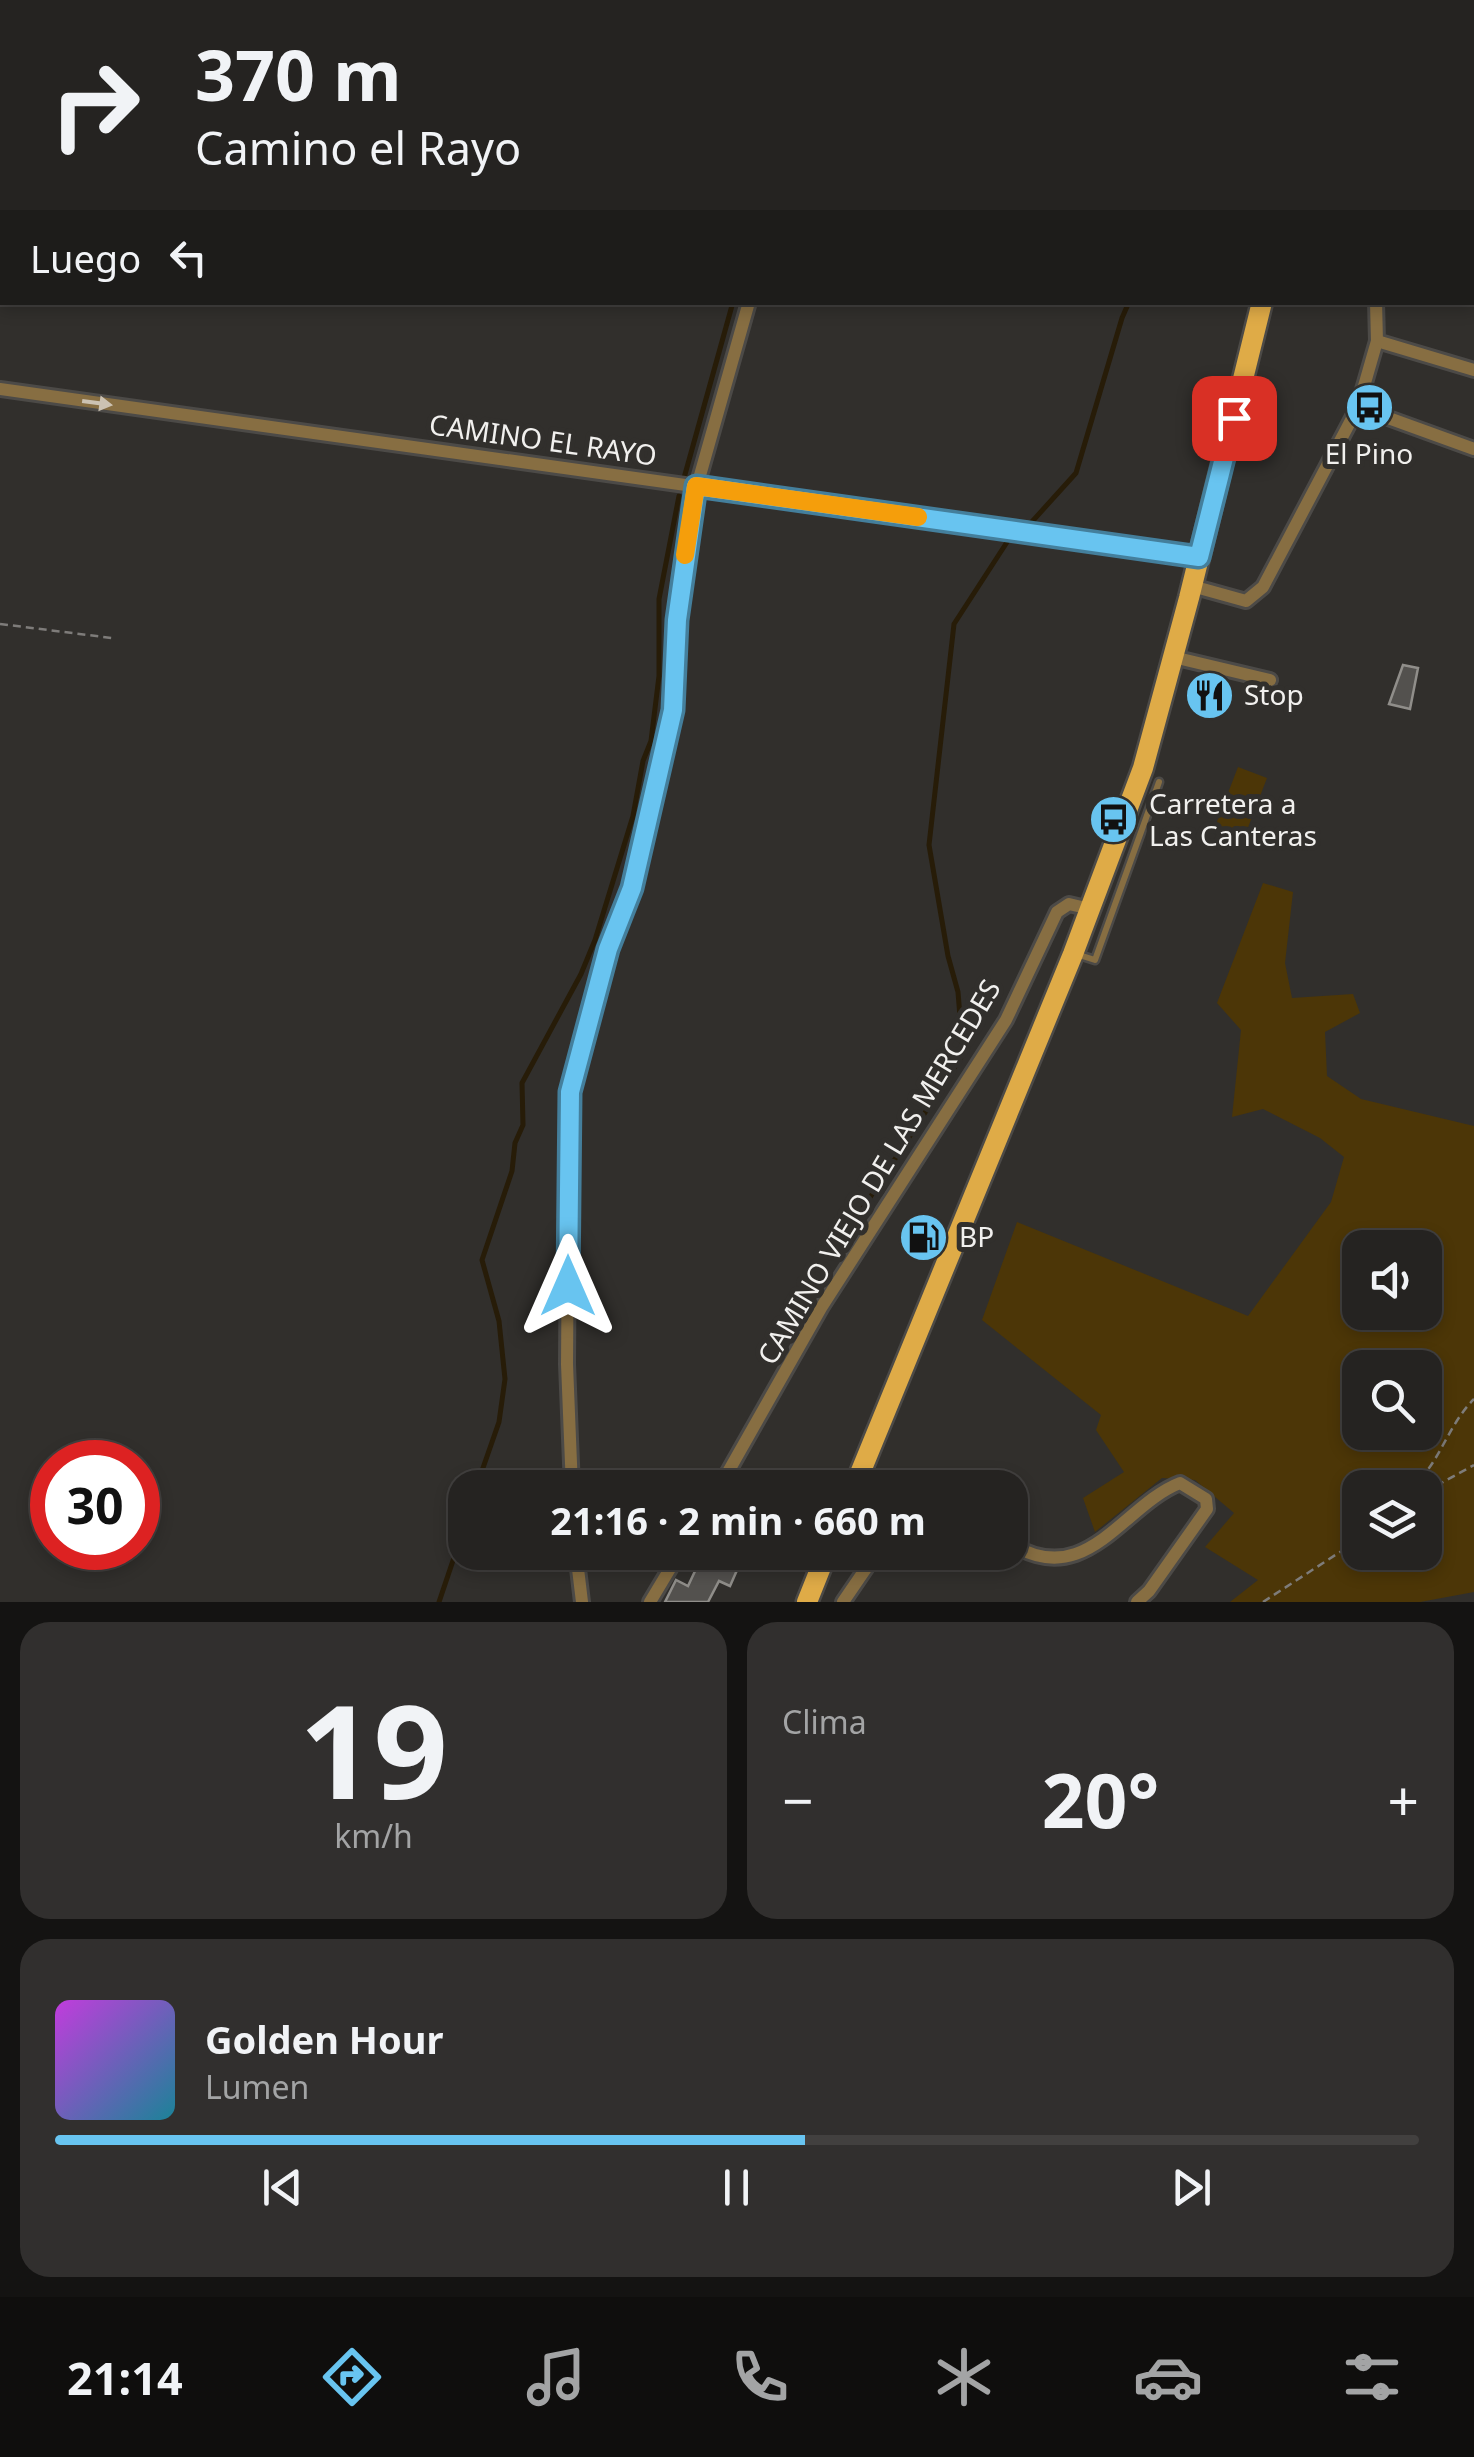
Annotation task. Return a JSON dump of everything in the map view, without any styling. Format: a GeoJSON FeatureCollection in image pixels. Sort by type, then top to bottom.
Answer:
{"type":"FeatureCollection","features":[{"type":"Feature","properties":{"kind":"main road"},"geometry":{"type":"LineString","coordinates":[[861,1470],[1073,954],[1143,768],[1261,305]]}},
{"type":"Feature","properties":{"kind":"main road"},"geometry":{"type":"LineString","coordinates":[[807,1602],[820,1570]]}},
{"type":"Feature","properties":{"kind":"street"},"geometry":{"type":"LineString","coordinates":[[571,1470],[567,1364],[570,1092],[608,949],[632,888],[673,710],[677,620],[696,486],[748,305]]}},
{"type":"Feature","properties":{"kind":"street"},"geometry":{"type":"LineString","coordinates":[[1192,586],[1246,601],[1264,587],[1358,407],[1377,341],[1376,305]]}},
{"type":"Feature","properties":{"kind":"street"},"geometry":{"type":"LineString","coordinates":[[1377,341],[1474,370]]}},
{"type":"Feature","properties":{"kind":"street","name":"CAMINO EL RAYO"},"geometry":{"type":"LineString","coordinates":[[0,389],[1199,557]]}},
{"type":"Feature","properties":{"kind":"street"},"geometry":{"type":"LineString","coordinates":[[1358,407],[1474,449]]}},
{"type":"Feature","properties":{"kind":"street"},"geometry":{"type":"LineString","coordinates":[[1173,658],[1270,680]]}},
{"type":"Feature","properties":{"kind":"street","name":"CAMINO VIEJO DE LAS MERCEDES"},"geometry":{"type":"LineString","coordinates":[[730,1470],[820,1308],[1006,1020],[1058,912],[1068,904],[1090,909]]}},
{"type":"Feature","properties":{"kind":"street"},"geometry":{"type":"LineString","coordinates":[[1028,1555],[1062,1558],[1092,1546],[1169,1487],[1180,1483],[1206,1499],[1208,1509],[1150,1591],[1137,1602]]}},
{"type":"Feature","properties":{"kind":"street"},"geometry":{"type":"LineString","coordinates":[[578,1570],[582,1602]]}},
{"type":"Feature","properties":{"kind":"street"},"geometry":{"type":"LineString","coordinates":[[650,1602],[669,1570]]}},
{"type":"Feature","properties":{"kind":"street"},"geometry":{"type":"LineString","coordinates":[[843,1602],[865,1570]]}},
{"type":"Feature","properties":{"kind":"lane"},"geometry":{"type":"LineString","coordinates":[[1073,954],[1095,960],[1159,782]]}},
{"type":"Feature","properties":{"kind":"path"},"geometry":{"type":"LineString","coordinates":[[0,624],[112,638]]}},
{"type":"Feature","properties":{"kind":"path"},"geometry":{"type":"LineString","coordinates":[[1427,1470],[1452,1422],[1474,1399]]}},
{"type":"Feature","properties":{"kind":"path"},"geometry":{"type":"LineString","coordinates":[[1442,1483],[1474,1466]]}},
{"type":"Feature","properties":{"kind":"path"},"geometry":{"type":"LineString","coordinates":[[1263,1602],[1342,1552]]}},
{"type":"Feature","properties":{"kind":"shaded area"},"geometry":{"type":"Polygon","coordinates":[[[1238,767],[1267,778],[1242,843],[1213,832],[1238,767]]]}},
{"type":"Feature","properties":{"kind":"shaded area"},"geometry":{"type":"Polygon","coordinates":[[[1263,883],[1293,892],[1285,963],[1292,998],[1353,994],[1360,1013],[1325,1032],[1327,1076],[1361,1099],[1474,1126],[1474,1592],[1420,1602],[1230,1602],[1258,1580],[1205,1547],[1234,1513],[1195,1480],[1162,1478],[1095,1532],[1083,1498],[1124,1472],[1096,1430],[1101,1415],[982,1320],[1017,1222],[1248,1316],[1331,1202],[1344,1157],[1320,1138],[1263,1109],[1232,1117],[1241,1030],[1217,1003],[1263,883]]]}},
{"type":"Feature","properties":{"kind":"building"},"geometry":{"type":"Polygon","coordinates":[[[1403,665],[1418,668],[1410,709],[1389,704],[1403,665]]]}},
{"type":"Feature","properties":{"kind":"building"},"geometry":{"type":"Polygon","coordinates":[[[696,1570],[737,1570],[730,1586],[719,1581],[708,1602],[665,1602],[676,1580],[688,1586],[696,1570]]]}},
{"type":"Feature","properties":{"kind":"waterway"},"geometry":{"type":"LineString","coordinates":[[684,478],[732,305]]}},
{"type":"Feature","properties":{"kind":"waterway"},"geometry":{"type":"LineString","coordinates":[[1029,525],[1076,473],[1128,305]]}},
{"type":"Feature","properties":{"kind":"waterway"},"geometry":{"type":"LineString","coordinates":[[482,1470],[499,1422],[505,1379],[499,1321],[482,1260],[523,1125],[522,1083],[581,974],[633,816],[643,761],[651,741],[659,676],[659,599],[679,496]]}},
{"type":"Feature","properties":{"kind":"waterway"},"geometry":{"type":"LineString","coordinates":[[847,1233],[963,1054],[958,992],[929,845],[954,624],[1011,536]]}},
{"type":"Feature","properties":{"kind":"waterway"},"geometry":{"type":"LineString","coordinates":[[439,1602],[450,1570]]}},
{"type":"Feature","properties":{"kind":"slow traffic"},"geometry":{"type":"LineString","coordinates":[[685,555],[696,486],[918,517]]}},
{"type":"Feature","properties":{"kind":"place","name":"El Pino"},"geometry":{"type":"Point","coordinates":[1369,407]}},
{"type":"Feature","properties":{"kind":"place","name":"Stop"},"geometry":{"type":"Point","coordinates":[1209,695]}},
{"type":"Feature","properties":{"kind":"place","name":"Carretera a Las Canteras"},"geometry":{"type":"Point","coordinates":[1114,820]}},
{"type":"Feature","properties":{"kind":"place","name":"BP"},"geometry":{"type":"Point","coordinates":[924,1237]}},
{"type":"Feature","properties":{"kind":"route"},"geometry":{"type":"LineString","coordinates":[[568,1286],[570,1092],[608,949],[632,888],[673,710],[677,620],[696,486],[1199,557],[1234,418]]}}]}
